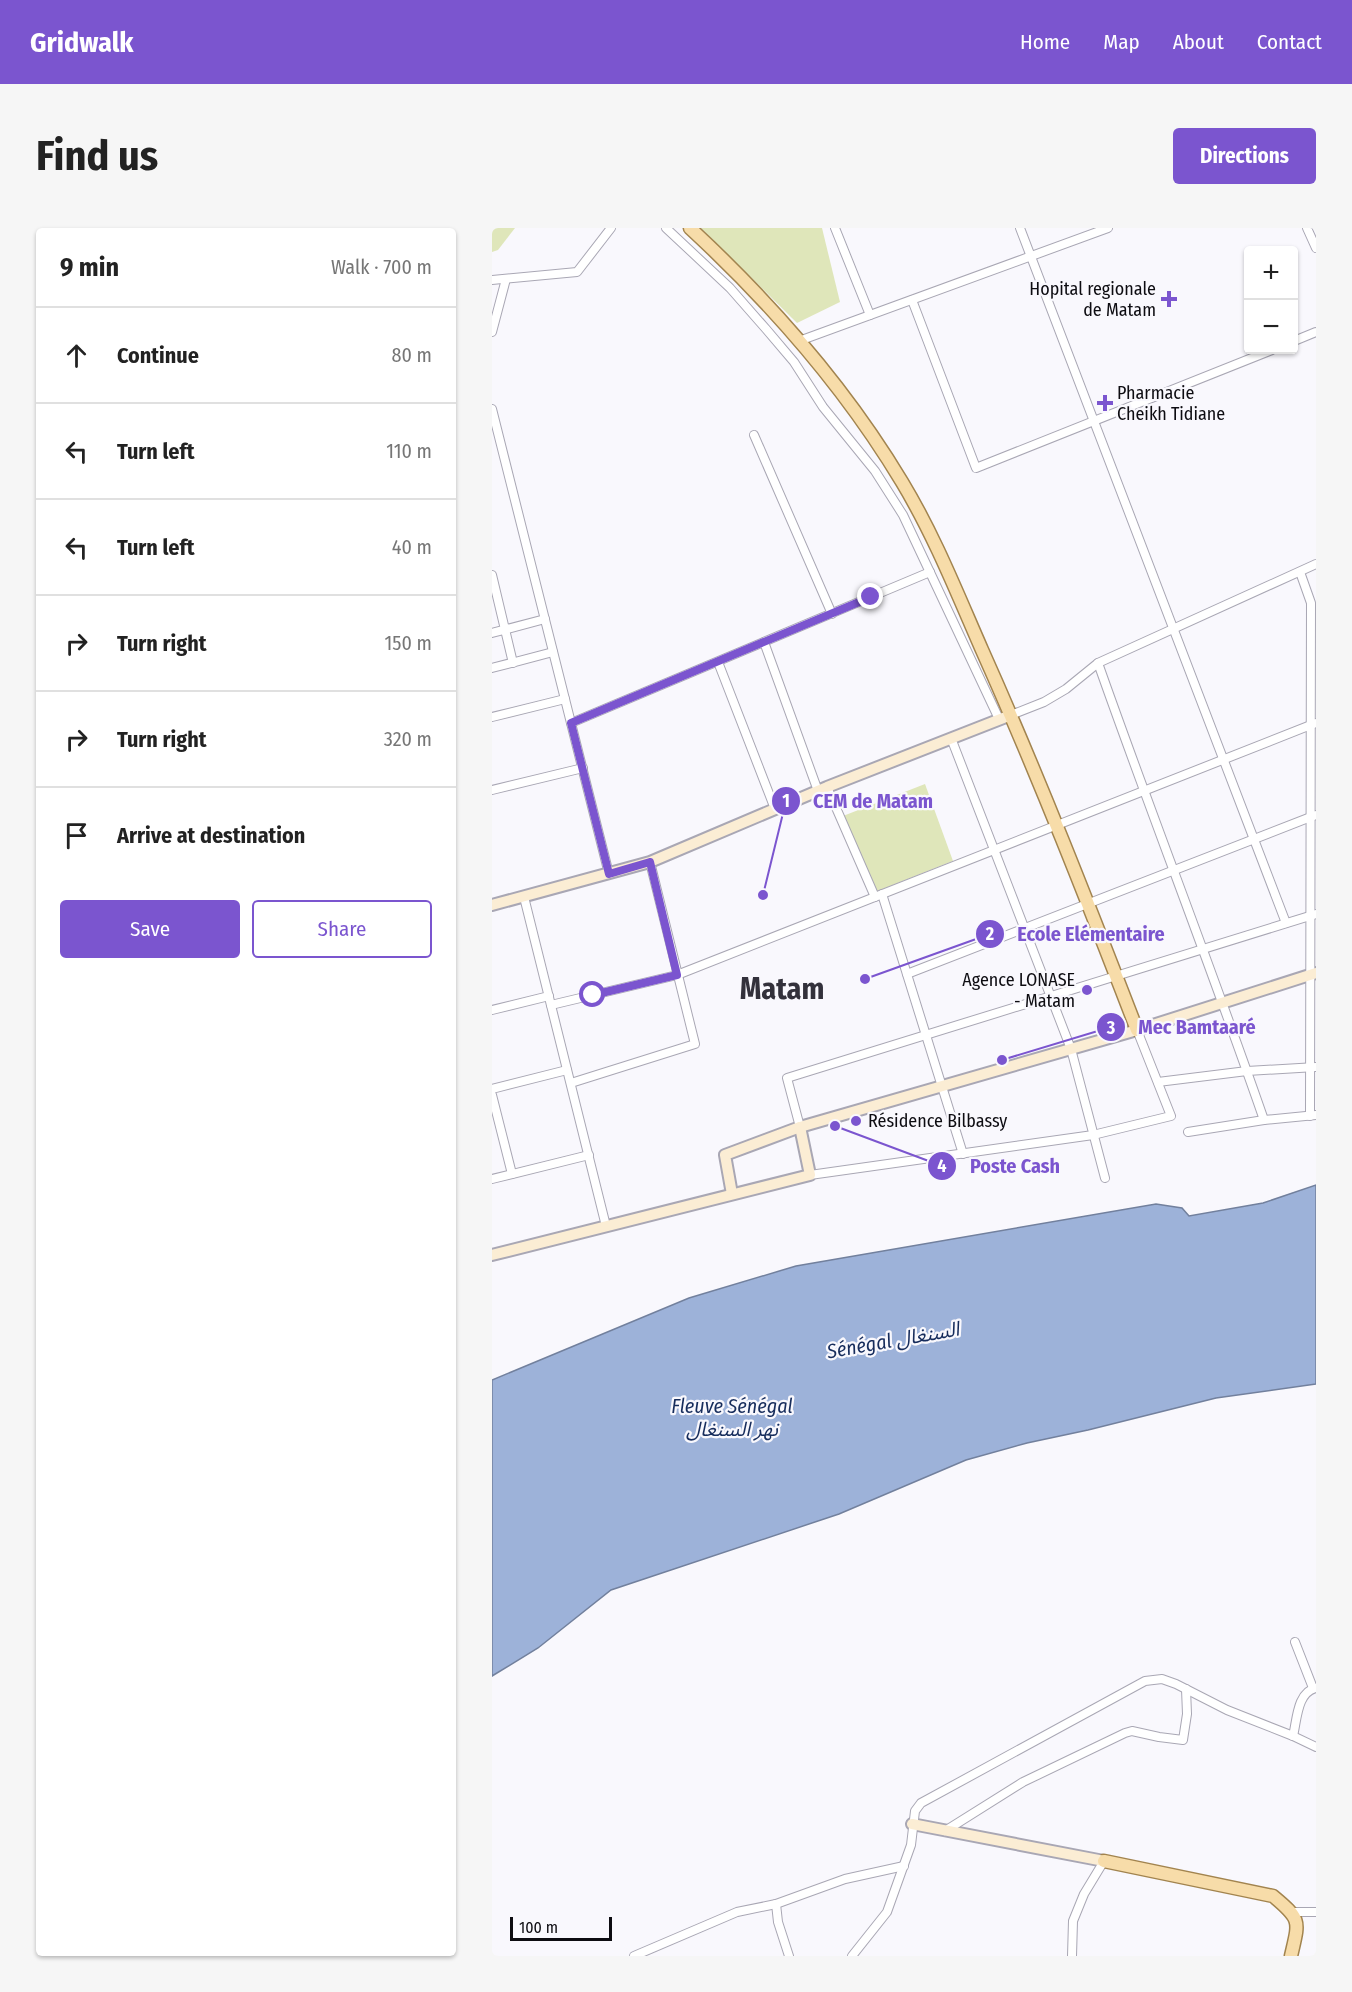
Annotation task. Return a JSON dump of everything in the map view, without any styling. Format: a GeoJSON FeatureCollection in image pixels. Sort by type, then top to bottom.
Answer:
{"type":"FeatureCollection","features":[{"type":"Feature","properties":{"kind":"main road"},"geometry":{"type":"LineString","coordinates":[[690,228],[752,287],[799,341],[869,432],[917,508],[940,553],[1011,715],[1137,1030]]}},
{"type":"Feature","properties":{"kind":"main road"},"geometry":{"type":"LineString","coordinates":[[492,905],[650,862],[823,789],[1011,715]]}},
{"type":"Feature","properties":{"kind":"main road"},"geometry":{"type":"LineString","coordinates":[[732,1194],[725,1155],[800,1127],[1137,1030],[1313,974]]}},
{"type":"Feature","properties":{"kind":"main road"},"geometry":{"type":"LineString","coordinates":[[492,1255],[810,1174],[800,1127]]}},
{"type":"Feature","properties":{"kind":"main road"},"geometry":{"type":"LineString","coordinates":[[912,1824],[1273,1896],[1293,1912],[1298,1926],[1291,1956]]}},
{"type":"Feature","properties":{"kind":"street"},"geometry":{"type":"LineString","coordinates":[[492,280],[577,272],[610,228]]}},
{"type":"Feature","properties":{"kind":"street"},"geometry":{"type":"LineString","coordinates":[[666,228],[730,288],[794,362],[823,407],[875,471],[903,515],[999,719]]}},
{"type":"Feature","properties":{"kind":"street"},"geometry":{"type":"LineString","coordinates":[[835,228],[870,315]]}},
{"type":"Feature","properties":{"kind":"street"},"geometry":{"type":"LineString","coordinates":[[1020,228],[1286,923]]}},
{"type":"Feature","properties":{"kind":"street"},"geometry":{"type":"LineString","coordinates":[[799,341],[1108,228]]}},
{"type":"Feature","properties":{"kind":"street"},"geometry":{"type":"LineString","coordinates":[[1307,228],[1316,248]]}},
{"type":"Feature","properties":{"kind":"street"},"geometry":{"type":"LineString","coordinates":[[492,332],[506,279]]}},
{"type":"Feature","properties":{"kind":"street"},"geometry":{"type":"LineString","coordinates":[[912,300],[976,468],[1262,354]]}},
{"type":"Feature","properties":{"kind":"street"},"geometry":{"type":"LineString","coordinates":[[1298,339],[1316,332]]}},
{"type":"Feature","properties":{"kind":"street"},"geometry":{"type":"LineString","coordinates":[[492,409],[609,874]]}},
{"type":"Feature","properties":{"kind":"street"},"geometry":{"type":"LineString","coordinates":[[754,435],[832,614]]}},
{"type":"Feature","properties":{"kind":"street"},"geometry":{"type":"LineString","coordinates":[[903,515],[917,508]]}},
{"type":"Feature","properties":{"kind":"street"},"geometry":{"type":"LineString","coordinates":[[1011,715],[1051,698],[1098,663],[1316,564]]}},
{"type":"Feature","properties":{"kind":"street"},"geometry":{"type":"LineString","coordinates":[[571,723],[930,572]]}},
{"type":"Feature","properties":{"kind":"street"},"geometry":{"type":"LineString","coordinates":[[1188,1132],[1313,1115],[1311,603],[1300,572]]}},
{"type":"Feature","properties":{"kind":"street"},"geometry":{"type":"LineString","coordinates":[[492,576],[513,663]]}},
{"type":"Feature","properties":{"kind":"street"},"geometry":{"type":"LineString","coordinates":[[492,633],[545,620]]}},
{"type":"Feature","properties":{"kind":"street"},"geometry":{"type":"LineString","coordinates":[[764,642],[823,789],[878,896],[907,974],[963,1154]]}},
{"type":"Feature","properties":{"kind":"street"},"geometry":{"type":"LineString","coordinates":[[492,668],[553,652]]}},
{"type":"Feature","properties":{"kind":"street"},"geometry":{"type":"LineString","coordinates":[[718,662],[775,809]]}},
{"type":"Feature","properties":{"kind":"street"},"geometry":{"type":"LineString","coordinates":[[1098,663],[1264,1120]]}},
{"type":"Feature","properties":{"kind":"street"},"geometry":{"type":"LineString","coordinates":[[492,717],[565,699]]}},
{"type":"Feature","properties":{"kind":"street"},"geometry":{"type":"LineString","coordinates":[[551,1005],[677,975],[1313,724]]}},
{"type":"Feature","properties":{"kind":"street"},"geometry":{"type":"LineString","coordinates":[[951,738],[1071,1049],[1105,1178]]}},
{"type":"Feature","properties":{"kind":"street"},"geometry":{"type":"LineString","coordinates":[[492,790],[582,768]]}},
{"type":"Feature","properties":{"kind":"street"},"geometry":{"type":"LineString","coordinates":[[907,974],[1313,816]]}},
{"type":"Feature","properties":{"kind":"street"},"geometry":{"type":"LineString","coordinates":[[570,1083],[695,1044],[650,862]]}},
{"type":"Feature","properties":{"kind":"street"},"geometry":{"type":"LineString","coordinates":[[524,897],[606,1226]]}},
{"type":"Feature","properties":{"kind":"street"},"geometry":{"type":"LineString","coordinates":[[800,1127],[787,1078],[1313,914]]}},
{"type":"Feature","properties":{"kind":"street"},"geometry":{"type":"LineString","coordinates":[[492,1010],[549,996]]}},
{"type":"Feature","properties":{"kind":"street"},"geometry":{"type":"LineString","coordinates":[[810,1174],[1093,1135],[1171,1116],[1137,1030]]}},
{"type":"Feature","properties":{"kind":"street"},"geometry":{"type":"LineString","coordinates":[[1158,1082],[1247,1071],[1313,1067]]}},
{"type":"Feature","properties":{"kind":"street"},"geometry":{"type":"LineString","coordinates":[[492,1089],[567,1070]]}},
{"type":"Feature","properties":{"kind":"street"},"geometry":{"type":"LineString","coordinates":[[492,1095],[512,1174]]}},
{"type":"Feature","properties":{"kind":"street"},"geometry":{"type":"LineString","coordinates":[[492,1179],[589,1155]]}},
{"type":"Feature","properties":{"kind":"street"},"geometry":{"type":"LineString","coordinates":[[1293,1736],[1305,1693],[1314,1688],[1295,1642]]}},
{"type":"Feature","properties":{"kind":"street"},"geometry":{"type":"LineString","coordinates":[[852,1956],[887,1912],[911,1845],[915,1811],[921,1803],[1145,1681],[1162,1679],[1227,1710],[1316,1747]]}},
{"type":"Feature","properties":{"kind":"street"},"geometry":{"type":"LineString","coordinates":[[945,1831],[1023,1782],[1125,1733],[1132,1731],[1183,1740],[1187,1714],[1186,1689]]}},
{"type":"Feature","properties":{"kind":"street"},"geometry":{"type":"LineString","coordinates":[[1072,1956],[1073,1921],[1084,1894],[1104,1861]]}},
{"type":"Feature","properties":{"kind":"street"},"geometry":{"type":"LineString","coordinates":[[634,1956],[644,1954],[736,1912],[776,1904],[845,1879],[904,1866]]}},
{"type":"Feature","properties":{"kind":"street"},"geometry":{"type":"LineString","coordinates":[[776,1904],[778,1922],[789,1956]]}},
{"type":"Feature","properties":{"kind":"street"},"geometry":{"type":"LineString","coordinates":[[1293,1912],[1316,1912]]}},
{"type":"Feature","properties":{"kind":"green space"},"geometry":{"type":"Polygon","coordinates":[[[492,228],[515,228],[498,250],[492,252],[492,228]]]}},
{"type":"Feature","properties":{"kind":"green space"},"geometry":{"type":"Polygon","coordinates":[[[701,228],[822,228],[840,302],[797,323],[701,228]]]}},
{"type":"Feature","properties":{"kind":"green space"},"geometry":{"type":"Polygon","coordinates":[[[925,784],[953,861],[875,892],[843,816],[925,784]]]}},
{"type":"Feature","properties":{"kind":"water","name":"Fleuve Sénégal نهر السنغال"},"geometry":{"type":"Polygon","coordinates":[[[1316,1185],[1316,1384],[1216,1398],[1027,1443],[966,1460],[839,1514],[611,1590],[538,1648],[492,1676],[492,1380],[689,1298],[796,1266],[1156,1204],[1182,1208],[1189,1216],[1263,1203],[1316,1185]]]}},
{"type":"Feature","properties":{"kind":"place","name":"Hopital regionale de Matam"},"geometry":{"type":"Point","coordinates":[1169,299]}},
{"type":"Feature","properties":{"kind":"place","name":"Pharmacie Cheikh Tidiane"},"geometry":{"type":"Point","coordinates":[1105,403]}},
{"type":"Feature","properties":{"kind":"place","name":"CEM de Matam"},"geometry":{"type":"Point","coordinates":[763,895]}},
{"type":"Feature","properties":{"kind":"place","name":"Ecole Elémentaire"},"geometry":{"type":"Point","coordinates":[865,979]}},
{"type":"Feature","properties":{"kind":"place","name":"Agence LONASE - Matam"},"geometry":{"type":"Point","coordinates":[1087,990]}},
{"type":"Feature","properties":{"kind":"place","name":"Mec Bamtaaré"},"geometry":{"type":"Point","coordinates":[1002,1060]}},
{"type":"Feature","properties":{"kind":"place","name":"Résidence Bilbassy"},"geometry":{"type":"Point","coordinates":[856,1121]}},
{"type":"Feature","properties":{"kind":"place","name":"Poste Cash"},"geometry":{"type":"Point","coordinates":[835,1126]}},
{"type":"Feature","properties":{"kind":"district","name":"Matam"},"geometry":{"type":"Point","coordinates":[782,989]}},
{"type":"Feature","properties":{"kind":"route"},"geometry":{"type":"LineString","coordinates":[[593,995],[677,975],[650,862],[609,874],[571,723],[871,597]]}},
{"type":"Feature","properties":{"kind":"water label","name":"Sénégal السنغال"},"geometry":{"type":"Point","coordinates":[893,1340]}}]}
